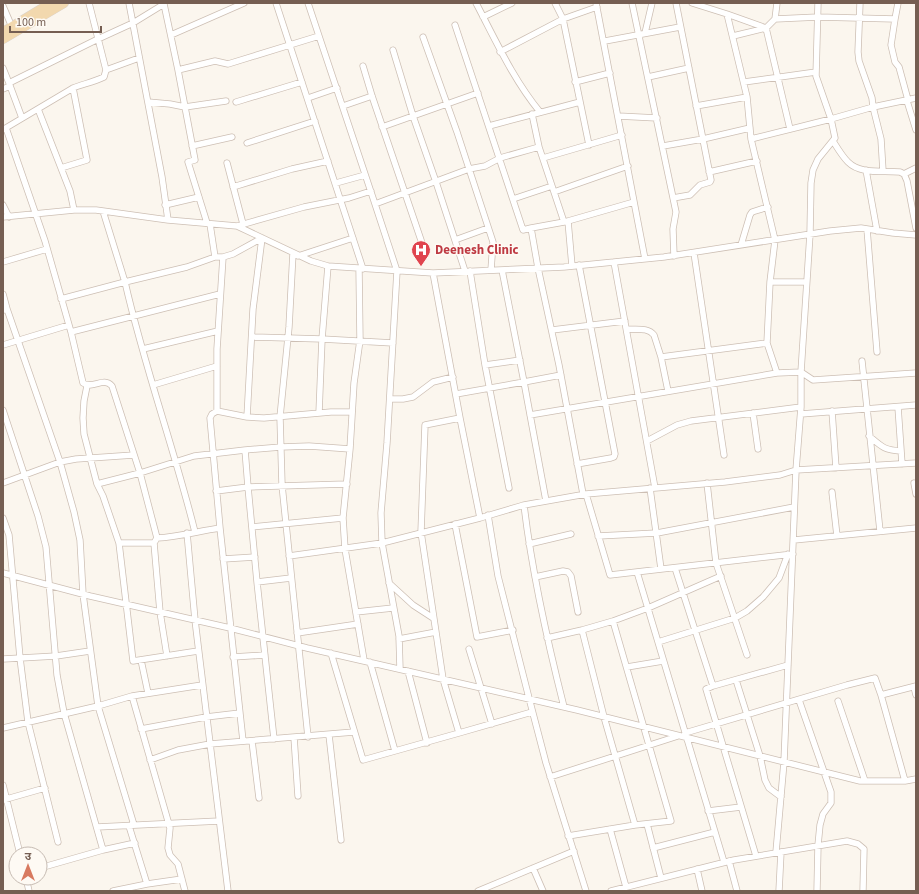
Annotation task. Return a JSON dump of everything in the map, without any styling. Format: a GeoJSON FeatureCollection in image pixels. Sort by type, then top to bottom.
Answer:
{"type":"FeatureCollection","features":[{"type":"Feature","properties":{"kind":"main road"},"geometry":{"type":"LineString","coordinates":[[3,32],[52,3]]}},
{"type":"Feature","properties":{"kind":"main road"},"geometry":{"type":"LineString","coordinates":[[3,39],[64,3]]}},
{"type":"Feature","properties":{"kind":"street"},"geometry":{"type":"LineString","coordinates":[[87,386],[83,383],[71,332],[36,214],[5,129],[73,88],[104,77],[106,70],[89,3]]}},
{"type":"Feature","properties":{"kind":"street"},"geometry":{"type":"LineString","coordinates":[[129,3],[162,177],[168,220]]}},
{"type":"Feature","properties":{"kind":"street"},"geometry":{"type":"LineString","coordinates":[[3,89],[9,84],[133,23],[164,3],[186,107],[195,160],[188,162],[209,224],[215,257]]}},
{"type":"Feature","properties":{"kind":"street"},"geometry":{"type":"LineString","coordinates":[[171,35],[244,3]]}},
{"type":"Feature","properties":{"kind":"street"},"geometry":{"type":"LineString","coordinates":[[276,3],[336,183],[361,269],[359,342],[354,383],[350,449],[343,518],[345,549],[358,624],[367,661],[395,751]]}},
{"type":"Feature","properties":{"kind":"street"},"geometry":{"type":"LineString","coordinates":[[308,3],[397,272],[390,399],[381,513],[382,543],[399,639],[400,669]]}},
{"type":"Feature","properties":{"kind":"street"},"geometry":{"type":"LineString","coordinates":[[476,3],[500,52],[528,97],[540,112]]}},
{"type":"Feature","properties":{"kind":"street"},"geometry":{"type":"LineString","coordinates":[[483,17],[512,3]]}},
{"type":"Feature","properties":{"kind":"street"},"geometry":{"type":"LineString","coordinates":[[555,3],[563,19],[589,145]]}},
{"type":"Feature","properties":{"kind":"street"},"geometry":{"type":"LineString","coordinates":[[632,3],[677,216],[674,229],[674,256]]}},
{"type":"Feature","properties":{"kind":"street"},"geometry":{"type":"LineString","coordinates":[[645,33],[652,3]]}},
{"type":"Feature","properties":{"kind":"street"},"geometry":{"type":"LineString","coordinates":[[674,198],[690,195],[700,185],[710,182],[676,3]]}},
{"type":"Feature","properties":{"kind":"street"},"geometry":{"type":"LineString","coordinates":[[692,3],[766,28]]}},
{"type":"Feature","properties":{"kind":"street"},"geometry":{"type":"LineString","coordinates":[[733,36],[766,28],[775,18],[777,3]]}},
{"type":"Feature","properties":{"kind":"street"},"geometry":{"type":"LineString","coordinates":[[779,891],[779,852],[788,665],[791,554],[794,540],[796,470],[801,414],[801,372],[810,234],[811,183],[813,170],[818,159],[833,142],[835,133],[816,76],[818,3]]}},
{"type":"Feature","properties":{"kind":"street"},"geometry":{"type":"LineString","coordinates":[[860,3],[859,61],[870,92],[872,107],[882,146],[883,171]]}},
{"type":"Feature","properties":{"kind":"street"},"geometry":{"type":"LineString","coordinates":[[898,3],[892,45],[895,62],[899,67],[916,130]]}},
{"type":"Feature","properties":{"kind":"street"},"geometry":{"type":"LineString","coordinates":[[500,52],[563,19],[597,5],[645,259]]}},
{"type":"Feature","properties":{"kind":"street"},"geometry":{"type":"LineString","coordinates":[[3,6],[12,27]]}},
{"type":"Feature","properties":{"kind":"street"},"geometry":{"type":"LineString","coordinates":[[728,14],[747,97],[751,139],[775,240],[770,282],[767,343],[777,373]]}},
{"type":"Feature","properties":{"kind":"street"},"geometry":{"type":"LineString","coordinates":[[775,18],[818,17],[895,19]]}},
{"type":"Feature","properties":{"kind":"street"},"geometry":{"type":"LineString","coordinates":[[455,24],[523,230],[566,221],[634,202]]}},
{"type":"Feature","properties":{"kind":"street"},"geometry":{"type":"LineString","coordinates":[[605,41],[680,26]]}},
{"type":"Feature","properties":{"kind":"street"},"geometry":{"type":"LineString","coordinates":[[766,28],[790,130]]}},
{"type":"Feature","properties":{"kind":"street"},"geometry":{"type":"LineString","coordinates":[[178,70],[215,61],[228,64],[318,36]]}},
{"type":"Feature","properties":{"kind":"street"},"geometry":{"type":"LineString","coordinates":[[423,37],[493,242],[491,270]]}},
{"type":"Feature","properties":{"kind":"street"},"geometry":{"type":"LineString","coordinates":[[393,50],[413,116],[455,240],[468,271],[509,488]]}},
{"type":"Feature","properties":{"kind":"street"},"geometry":{"type":"LineString","coordinates":[[106,70],[139,58]]}},
{"type":"Feature","properties":{"kind":"street"},"geometry":{"type":"LineString","coordinates":[[363,66],[404,194],[424,249]]}},
{"type":"Feature","properties":{"kind":"street"},"geometry":{"type":"LineString","coordinates":[[3,68],[22,118]]}},
{"type":"Feature","properties":{"kind":"street"},"geometry":{"type":"LineString","coordinates":[[648,77],[689,68]]}},
{"type":"Feature","properties":{"kind":"street"},"geometry":{"type":"LineString","coordinates":[[744,82],[816,72]]}},
{"type":"Feature","properties":{"kind":"street"},"geometry":{"type":"LineString","coordinates":[[575,82],[610,73]]}},
{"type":"Feature","properties":{"kind":"street"},"geometry":{"type":"LineString","coordinates":[[236,102],[302,82]]}},
{"type":"Feature","properties":{"kind":"street"},"geometry":{"type":"LineString","coordinates":[[61,168],[87,160],[73,88]]}},
{"type":"Feature","properties":{"kind":"street"},"geometry":{"type":"LineString","coordinates":[[308,98],[336,88]]}},
{"type":"Feature","properties":{"kind":"street"},"geometry":{"type":"LineString","coordinates":[[382,127],[478,93]]}},
{"type":"Feature","properties":{"kind":"street"},"geometry":{"type":"LineString","coordinates":[[343,106],[372,96]]}},
{"type":"Feature","properties":{"kind":"street"},"geometry":{"type":"LineString","coordinates":[[696,106],[747,97]]}},
{"type":"Feature","properties":{"kind":"street"},"geometry":{"type":"LineString","coordinates":[[751,139],[790,130],[872,107],[916,98]]}},
{"type":"Feature","properties":{"kind":"street"},"geometry":{"type":"LineString","coordinates":[[148,102],[186,107],[226,101]]}},
{"type":"Feature","properties":{"kind":"street"},"geometry":{"type":"LineString","coordinates":[[489,126],[580,102]]}},
{"type":"Feature","properties":{"kind":"street"},"geometry":{"type":"LineString","coordinates":[[38,109],[70,191],[74,210]]}},
{"type":"Feature","properties":{"kind":"street"},"geometry":{"type":"LineString","coordinates":[[532,114],[539,146],[553,189],[566,221],[572,266]]}},
{"type":"Feature","properties":{"kind":"street"},"geometry":{"type":"LineString","coordinates":[[618,116],[657,118]]}},
{"type":"Feature","properties":{"kind":"street"},"geometry":{"type":"LineString","coordinates":[[247,143],[315,121]]}},
{"type":"Feature","properties":{"kind":"street"},"geometry":{"type":"LineString","coordinates":[[663,146],[703,139],[750,128]]}},
{"type":"Feature","properties":{"kind":"street"},"geometry":{"type":"LineString","coordinates":[[543,158],[622,135]]}},
{"type":"Feature","properties":{"kind":"street"},"geometry":{"type":"LineString","coordinates":[[192,146],[232,137]]}},
{"type":"Feature","properties":{"kind":"street"},"geometry":{"type":"LineString","coordinates":[[833,142],[848,163],[853,166],[866,170],[900,172],[904,174],[907,181],[916,228]]}},
{"type":"Feature","properties":{"kind":"street"},"geometry":{"type":"LineString","coordinates":[[375,204],[469,169],[485,166],[500,158],[539,146]]}},
{"type":"Feature","properties":{"kind":"street"},"geometry":{"type":"LineString","coordinates":[[233,187],[292,169],[328,161]]}},
{"type":"Feature","properties":{"kind":"street"},"geometry":{"type":"LineString","coordinates":[[709,172],[757,161]]}},
{"type":"Feature","properties":{"kind":"street"},"geometry":{"type":"LineString","coordinates":[[227,163],[240,225],[262,238],[311,262],[328,266],[397,272],[433,273],[502,270],[572,266],[674,256],[830,231],[861,228],[916,235]]}},
{"type":"Feature","properties":{"kind":"street"},"geometry":{"type":"LineString","coordinates":[[513,199],[553,189],[628,166]]}},
{"type":"Feature","properties":{"kind":"street"},"geometry":{"type":"LineString","coordinates":[[904,174],[916,168]]}},
{"type":"Feature","properties":{"kind":"street"},"geometry":{"type":"LineString","coordinates":[[866,170],[877,231]]}},
{"type":"Feature","properties":{"kind":"street"},"geometry":{"type":"LineString","coordinates":[[336,183],[365,175]]}},
{"type":"Feature","properties":{"kind":"street"},"geometry":{"type":"LineString","coordinates":[[3,205],[6,217],[74,210],[103,211],[209,224],[240,225],[304,207],[371,191]]}},
{"type":"Feature","properties":{"kind":"street"},"geometry":{"type":"LineString","coordinates":[[165,205],[199,197]]}},
{"type":"Feature","properties":{"kind":"street"},"geometry":{"type":"LineString","coordinates":[[741,245],[752,212],[768,207]]}},
{"type":"Feature","properties":{"kind":"street"},"geometry":{"type":"LineString","coordinates":[[103,211],[125,282],[133,316],[195,532]]}},
{"type":"Feature","properties":{"kind":"street"},"geometry":{"type":"LineString","coordinates":[[455,240],[488,228]]}},
{"type":"Feature","properties":{"kind":"street"},"geometry":{"type":"LineString","coordinates":[[531,228],[561,375],[577,464],[584,494],[610,575],[791,554]]}},
{"type":"Feature","properties":{"kind":"street"},"geometry":{"type":"LineString","coordinates":[[867,229],[876,352]]}},
{"type":"Feature","properties":{"kind":"street"},"geometry":{"type":"LineString","coordinates":[[61,299],[187,267],[215,257],[223,257],[233,254],[262,238]]}},
{"type":"Feature","properties":{"kind":"street"},"geometry":{"type":"LineString","coordinates":[[248,417],[254,309],[262,238]]}},
{"type":"Feature","properties":{"kind":"street"},"geometry":{"type":"LineString","coordinates":[[295,254],[353,238]]}},
{"type":"Feature","properties":{"kind":"street"},"geometry":{"type":"LineString","coordinates":[[3,262],[47,249]]}},
{"type":"Feature","properties":{"kind":"street"},"geometry":{"type":"LineString","coordinates":[[694,253],[724,455]]}},
{"type":"Feature","properties":{"kind":"street"},"geometry":{"type":"LineString","coordinates":[[295,254],[280,417],[282,485],[308,737]]}},
{"type":"Feature","properties":{"kind":"street"},"geometry":{"type":"LineString","coordinates":[[217,411],[218,331],[223,257]]}},
{"type":"Feature","properties":{"kind":"street"},"geometry":{"type":"LineString","coordinates":[[614,262],[647,441],[661,569]]}},
{"type":"Feature","properties":{"kind":"street"},"geometry":{"type":"LineString","coordinates":[[577,464],[614,457],[614,447],[579,265]]}},
{"type":"Feature","properties":{"kind":"street"},"geometry":{"type":"LineString","coordinates":[[319,413],[322,339],[328,266]]}},
{"type":"Feature","properties":{"kind":"street"},"geometry":{"type":"LineString","coordinates":[[502,270],[546,501]]}},
{"type":"Feature","properties":{"kind":"street"},"geometry":{"type":"LineString","coordinates":[[433,273],[480,518]]}},
{"type":"Feature","properties":{"kind":"street"},"geometry":{"type":"LineString","coordinates":[[770,282],[806,282]]}},
{"type":"Feature","properties":{"kind":"street"},"geometry":{"type":"LineString","coordinates":[[3,294],[5,310],[18,340],[60,462],[74,512],[80,540],[83,594],[98,706],[146,884]]}},
{"type":"Feature","properties":{"kind":"street"},"geometry":{"type":"LineString","coordinates":[[71,332],[220,294]]}},
{"type":"Feature","properties":{"kind":"street"},"geometry":{"type":"LineString","coordinates":[[552,330],[625,321]]}},
{"type":"Feature","properties":{"kind":"street"},"geometry":{"type":"LineString","coordinates":[[3,345],[69,325]]}},
{"type":"Feature","properties":{"kind":"street"},"geometry":{"type":"LineString","coordinates":[[626,329],[647,330],[652,332],[661,357],[668,391]]}},
{"type":"Feature","properties":{"kind":"street"},"geometry":{"type":"LineString","coordinates":[[143,349],[218,331]]}},
{"type":"Feature","properties":{"kind":"street"},"geometry":{"type":"LineString","coordinates":[[252,337],[393,343]]}},
{"type":"Feature","properties":{"kind":"street"},"geometry":{"type":"LineString","coordinates":[[661,357],[767,343]]}},
{"type":"Feature","properties":{"kind":"street"},"geometry":{"type":"LineString","coordinates":[[485,365],[520,360]]}},
{"type":"Feature","properties":{"kind":"street"},"geometry":{"type":"LineString","coordinates":[[862,361],[880,531]]}},
{"type":"Feature","properties":{"kind":"street"},"geometry":{"type":"LineString","coordinates":[[153,385],[217,366]]}},
{"type":"Feature","properties":{"kind":"street"},"geometry":{"type":"LineString","coordinates":[[530,415],[777,373],[801,372],[813,380],[916,373]]}},
{"type":"Feature","properties":{"kind":"street"},"geometry":{"type":"LineString","coordinates":[[456,394],[561,375]]}},
{"type":"Feature","properties":{"kind":"street"},"geometry":{"type":"LineString","coordinates":[[390,399],[413,397],[433,382],[453,378]]}},
{"type":"Feature","properties":{"kind":"street"},"geometry":{"type":"LineString","coordinates":[[87,386],[104,381],[112,386],[140,473],[155,540],[160,612],[167,656]]}},
{"type":"Feature","properties":{"kind":"street"},"geometry":{"type":"LineString","coordinates":[[87,386],[84,401],[84,434],[89,458],[97,484],[119,543],[133,661],[198,650]]}},
{"type":"Feature","properties":{"kind":"street"},"geometry":{"type":"LineString","coordinates":[[801,414],[916,405]]}},
{"type":"Feature","properties":{"kind":"street"},"geometry":{"type":"LineString","coordinates":[[647,441],[684,422],[801,407]]}},
{"type":"Feature","properties":{"kind":"street"},"geometry":{"type":"LineString","coordinates":[[898,407],[902,464]]}},
{"type":"Feature","properties":{"kind":"street"},"geometry":{"type":"LineString","coordinates":[[3,410],[38,516],[46,547],[57,675],[64,713],[103,850]]}},
{"type":"Feature","properties":{"kind":"street"},"geometry":{"type":"LineString","coordinates":[[243,741],[212,454],[210,418],[212,414],[217,411],[248,417],[280,417],[319,413],[352,412]]}},
{"type":"Feature","properties":{"kind":"street"},"geometry":{"type":"LineString","coordinates":[[832,411],[836,468]]}},
{"type":"Feature","properties":{"kind":"street"},"geometry":{"type":"LineString","coordinates":[[753,412],[758,449]]}},
{"type":"Feature","properties":{"kind":"street"},"geometry":{"type":"LineString","coordinates":[[459,734],[443,679],[421,532],[425,425],[460,418]]}},
{"type":"Feature","properties":{"kind":"street"},"geometry":{"type":"LineString","coordinates":[[869,436],[884,449],[901,451]]}},
{"type":"Feature","properties":{"kind":"street"},"geometry":{"type":"LineString","coordinates":[[97,484],[140,473],[194,456],[245,450],[309,446],[350,449]]}},
{"type":"Feature","properties":{"kind":"street"},"geometry":{"type":"LineString","coordinates":[[245,450],[254,557],[264,637],[274,739]]}},
{"type":"Feature","properties":{"kind":"street"},"geometry":{"type":"LineString","coordinates":[[3,483],[60,462],[76,459],[134,454]]}},
{"type":"Feature","properties":{"kind":"street"},"geometry":{"type":"LineString","coordinates":[[290,556],[382,543],[488,516],[524,505],[584,494],[780,475],[796,470],[916,463]]}},
{"type":"Feature","properties":{"kind":"street"},"geometry":{"type":"LineString","coordinates":[[708,483],[716,563],[747,656]]}},
{"type":"Feature","properties":{"kind":"street"},"geometry":{"type":"LineString","coordinates":[[914,483],[916,494]]}},
{"type":"Feature","properties":{"kind":"street"},"geometry":{"type":"LineString","coordinates":[[216,491],[282,485],[347,484]]}},
{"type":"Feature","properties":{"kind":"street"},"geometry":{"type":"LineString","coordinates":[[832,492],[838,536]]}},
{"type":"Feature","properties":{"kind":"street"},"geometry":{"type":"LineString","coordinates":[[524,505],[535,578],[547,638],[564,707]]}},
{"type":"Feature","properties":{"kind":"street"},"geometry":{"type":"LineString","coordinates":[[598,536],[657,533],[794,507]]}},
{"type":"Feature","properties":{"kind":"street"},"geometry":{"type":"LineString","coordinates":[[488,516],[498,576],[513,630],[532,712],[550,777],[586,891]]}},
{"type":"Feature","properties":{"kind":"street"},"geometry":{"type":"LineString","coordinates":[[3,518],[9,535],[20,658],[28,722],[58,842]]}},
{"type":"Feature","properties":{"kind":"street"},"geometry":{"type":"LineString","coordinates":[[252,527],[343,518]]}},
{"type":"Feature","properties":{"kind":"street"},"geometry":{"type":"LineString","coordinates":[[455,524],[477,637],[513,630]]}},
{"type":"Feature","properties":{"kind":"street"},"geometry":{"type":"LineString","coordinates":[[119,543],[155,540],[220,528]]}},
{"type":"Feature","properties":{"kind":"street"},"geometry":{"type":"LineString","coordinates":[[794,540],[916,528]]}},
{"type":"Feature","properties":{"kind":"street"},"geometry":{"type":"LineString","coordinates":[[187,533],[202,686],[228,891]]}},
{"type":"Feature","properties":{"kind":"street"},"geometry":{"type":"LineString","coordinates":[[529,544],[571,534]]}},
{"type":"Feature","properties":{"kind":"street"},"geometry":{"type":"LineString","coordinates":[[658,642],[735,618],[751,607],[769,590],[779,578],[791,554]]}},
{"type":"Feature","properties":{"kind":"street"},"geometry":{"type":"LineString","coordinates":[[223,559],[254,557]]}},
{"type":"Feature","properties":{"kind":"street"},"geometry":{"type":"LineString","coordinates":[[675,568],[713,686]]}},
{"type":"Feature","properties":{"kind":"street"},"geometry":{"type":"LineString","coordinates":[[535,578],[563,571],[568,572],[578,612]]}},
{"type":"Feature","properties":{"kind":"street"},"geometry":{"type":"LineString","coordinates":[[637,572],[708,811],[737,891]]}},
{"type":"Feature","properties":{"kind":"street"},"geometry":{"type":"LineString","coordinates":[[3,573],[298,646],[529,698],[678,736],[686,736],[723,747],[860,781],[905,781],[916,779]]}},
{"type":"Feature","properties":{"kind":"street"},"geometry":{"type":"LineString","coordinates":[[547,638],[613,621],[648,608],[721,576]]}},
{"type":"Feature","properties":{"kind":"street"},"geometry":{"type":"LineString","coordinates":[[257,582],[291,578]]}},
{"type":"Feature","properties":{"kind":"street"},"geometry":{"type":"LineString","coordinates":[[389,582],[414,605],[434,618]]}},
{"type":"Feature","properties":{"kind":"street"},"geometry":{"type":"LineString","coordinates":[[356,612],[393,608]]}},
{"type":"Feature","properties":{"kind":"street"},"geometry":{"type":"LineString","coordinates":[[568,836],[634,825],[671,821],[613,621]]}},
{"type":"Feature","properties":{"kind":"street"},"geometry":{"type":"LineString","coordinates":[[297,633],[358,624]]}},
{"type":"Feature","properties":{"kind":"street"},"geometry":{"type":"LineString","coordinates":[[582,630],[634,825]]}},
{"type":"Feature","properties":{"kind":"street"},"geometry":{"type":"LineString","coordinates":[[399,639],[436,632]]}},
{"type":"Feature","properties":{"kind":"street"},"geometry":{"type":"LineString","coordinates":[[469,649],[492,724]]}},
{"type":"Feature","properties":{"kind":"street"},"geometry":{"type":"LineString","coordinates":[[3,659],[56,656],[90,651]]}},
{"type":"Feature","properties":{"kind":"street"},"geometry":{"type":"LineString","coordinates":[[331,653],[363,760],[459,734],[532,712]]}},
{"type":"Feature","properties":{"kind":"street"},"geometry":{"type":"LineString","coordinates":[[233,657],[265,655]]}},
{"type":"Feature","properties":{"kind":"street"},"geometry":{"type":"LineString","coordinates":[[140,660],[148,693]]}},
{"type":"Feature","properties":{"kind":"street"},"geometry":{"type":"LineString","coordinates":[[626,668],[664,661]]}},
{"type":"Feature","properties":{"kind":"street"},"geometry":{"type":"LineString","coordinates":[[756,856],[706,689],[788,665]]}},
{"type":"Feature","properties":{"kind":"street"},"geometry":{"type":"LineString","coordinates":[[408,671],[427,743]]}},
{"type":"Feature","properties":{"kind":"street"},"geometry":{"type":"LineString","coordinates":[[686,736],[716,724],[875,678],[905,781]]}},
{"type":"Feature","properties":{"kind":"street"},"geometry":{"type":"LineString","coordinates":[[736,680],[760,756],[766,785],[781,797]]}},
{"type":"Feature","properties":{"kind":"street"},"geometry":{"type":"LineString","coordinates":[[3,728],[98,706],[132,696],[202,686]]}},
{"type":"Feature","properties":{"kind":"street"},"geometry":{"type":"LineString","coordinates":[[881,695],[915,686],[916,695]]}},
{"type":"Feature","properties":{"kind":"street"},"geometry":{"type":"LineString","coordinates":[[132,696],[169,824],[170,834],[168,848],[170,855],[178,864],[185,891]]}},
{"type":"Feature","properties":{"kind":"street"},"geometry":{"type":"LineString","coordinates":[[799,700],[824,772],[831,801],[830,805],[823,814],[818,845],[818,891]]}},
{"type":"Feature","properties":{"kind":"street"},"geometry":{"type":"LineString","coordinates":[[838,701],[865,781]]}},
{"type":"Feature","properties":{"kind":"street"},"geometry":{"type":"LineString","coordinates":[[141,729],[206,717],[240,713]]}},
{"type":"Feature","properties":{"kind":"street"},"geometry":{"type":"LineString","coordinates":[[150,760],[178,750],[210,744],[354,732]]}},
{"type":"Feature","properties":{"kind":"street"},"geometry":{"type":"LineString","coordinates":[[329,735],[341,840]]}},
{"type":"Feature","properties":{"kind":"street"},"geometry":{"type":"LineString","coordinates":[[550,777],[678,736]]}},
{"type":"Feature","properties":{"kind":"street"},"geometry":{"type":"LineString","coordinates":[[294,738],[298,796]]}},
{"type":"Feature","properties":{"kind":"street"},"geometry":{"type":"LineString","coordinates":[[252,740],[259,798]]}},
{"type":"Feature","properties":{"kind":"street"},"geometry":{"type":"LineString","coordinates":[[3,785],[5,800],[18,846]]}},
{"type":"Feature","properties":{"kind":"street"},"geometry":{"type":"LineString","coordinates":[[5,800],[45,788]]}},
{"type":"Feature","properties":{"kind":"street"},"geometry":{"type":"LineString","coordinates":[[708,811],[741,807]]}},
{"type":"Feature","properties":{"kind":"street"},"geometry":{"type":"LineString","coordinates":[[97,827],[219,821]]}},
{"type":"Feature","properties":{"kind":"street"},"geometry":{"type":"LineString","coordinates":[[647,824],[661,878]]}},
{"type":"Feature","properties":{"kind":"street"},"geometry":{"type":"LineString","coordinates":[[610,829],[626,887]]}},
{"type":"Feature","properties":{"kind":"street"},"geometry":{"type":"LineString","coordinates":[[653,848],[715,832]]}},
{"type":"Feature","properties":{"kind":"street"},"geometry":{"type":"LineString","coordinates":[[611,891],[726,862],[847,841],[863,847],[865,854],[863,891]]}},
{"type":"Feature","properties":{"kind":"street"},"geometry":{"type":"LineString","coordinates":[[48,866],[103,850],[135,843]]}},
{"type":"Feature","properties":{"kind":"street"},"geometry":{"type":"LineString","coordinates":[[478,891],[574,851]]}},
{"type":"Feature","properties":{"kind":"street"},"geometry":{"type":"LineString","coordinates":[[534,868],[543,891]]}},
{"type":"Feature","properties":{"kind":"street"},"geometry":{"type":"LineString","coordinates":[[697,869],[702,891]]}},
{"type":"Feature","properties":{"kind":"street"},"geometry":{"type":"LineString","coordinates":[[113,891],[146,884],[182,879]]}},
{"type":"Feature","properties":{"kind":"place","name":"Deenesh Clinic"},"geometry":{"type":"Point","coordinates":[421,267]}}]}
